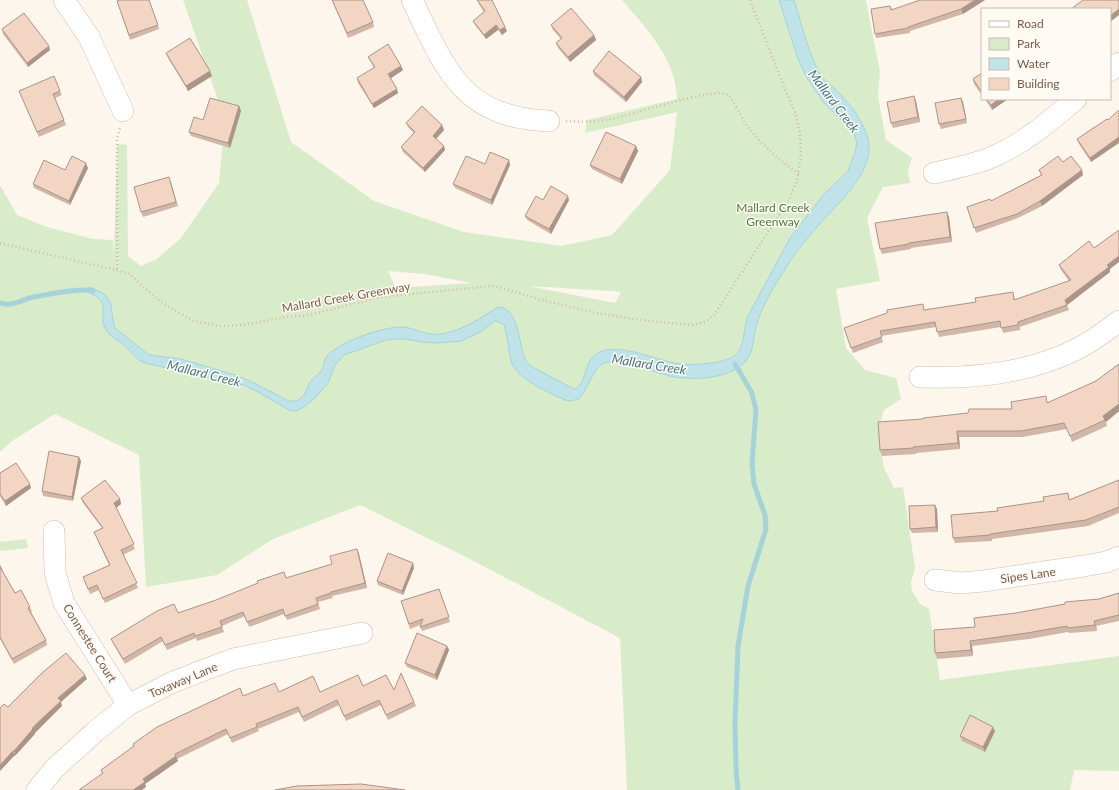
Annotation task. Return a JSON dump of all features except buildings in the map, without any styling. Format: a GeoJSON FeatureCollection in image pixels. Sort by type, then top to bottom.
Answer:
{"type":"FeatureCollection","features":[{"type":"Feature","properties":{"kind":"street"},"geometry":{"type":"LineString","coordinates":[[64,0],[89,37],[123,111]]}},
{"type":"Feature","properties":{"kind":"street"},"geometry":{"type":"LineString","coordinates":[[412,0],[442,62],[455,80],[471,96],[481,104],[497,111],[522,118],[550,121]]}},
{"type":"Feature","properties":{"kind":"street"},"geometry":{"type":"LineString","coordinates":[[1111,70],[1119,63]]}},
{"type":"Feature","properties":{"kind":"street"},"geometry":{"type":"LineString","coordinates":[[934,173],[962,167],[990,158],[1016,145],[1075,100]]}},
{"type":"Feature","properties":{"kind":"street"},"geometry":{"type":"LineString","coordinates":[[920,377],[961,377],[1004,372],[1054,359],[1075,350],[1100,335],[1119,321]]}},
{"type":"Feature","properties":{"kind":"street","name":"Connestee Court"},"geometry":{"type":"LineString","coordinates":[[54,531],[55,573],[64,603],[128,705]]}},
{"type":"Feature","properties":{"kind":"street","name":"Sipes Lane"},"geometry":{"type":"LineString","coordinates":[[935,580],[960,582],[984,581],[1084,566],[1106,562],[1119,557]]}},
{"type":"Feature","properties":{"kind":"street","name":"Toxaway Lane"},"geometry":{"type":"LineString","coordinates":[[37,790],[54,769],[96,731],[128,705],[173,682],[233,659],[362,633]]}},
{"type":"Feature","properties":{"kind":"path","name":"Mallard Creek Greenway"},"geometry":{"type":"LineString","coordinates":[[0,243],[117,269],[128,273],[158,299],[194,321],[219,326],[243,325],[286,317],[309,315],[380,298],[492,286],[596,313],[640,320],[700,324],[714,315],[763,241],[789,200],[799,174],[801,147],[795,112],[750,0]]}},
{"type":"Feature","properties":{"kind":"path"},"geometry":{"type":"LineString","coordinates":[[550,121],[579,122],[606,120],[694,97],[724,94],[730,96],[741,118],[755,135],[773,154],[799,174]]}},
{"type":"Feature","properties":{"kind":"path"},"geometry":{"type":"LineString","coordinates":[[117,269],[117,139],[123,111]]}},
{"type":"Feature","properties":{"kind":"green space"},"geometry":{"type":"Polygon","coordinates":[[[183,0],[247,0],[291,142],[374,201],[464,232],[561,246],[612,235],[670,170],[677,112],[585,133],[587,120],[677,99],[672,71],[666,58],[641,22],[622,0],[866,0],[880,72],[878,96],[886,140],[912,158],[908,170],[910,183],[883,187],[867,218],[880,281],[836,289],[846,348],[865,370],[896,378],[901,399],[884,410],[878,431],[884,468],[894,488],[903,487],[915,568],[911,582],[912,591],[920,604],[929,609],[940,680],[1119,656],[1119,771],[1074,770],[1070,790],[627,790],[620,638],[466,557],[360,505],[273,539],[217,575],[146,587],[139,455],[55,414],[12,441],[0,452],[0,185],[17,215],[47,227],[93,239],[113,240],[114,256],[117,144],[127,145],[128,256],[141,266],[157,259],[181,238],[219,183],[225,120],[183,0]],[[388,271],[396,288],[471,283],[425,274],[388,271]],[[528,286],[615,303],[621,292],[612,291],[528,286]]]}},
{"type":"Feature","properties":{"kind":"green space"},"geometry":{"type":"Polygon","coordinates":[[[26,539],[28,548],[0,551],[0,542],[26,539]]]}},
{"type":"Feature","properties":{"kind":"water"},"geometry":{"type":"Polygon","coordinates":[[[779,0],[794,0],[806,40],[818,71],[851,106],[866,131],[869,145],[868,157],[858,179],[850,190],[795,254],[760,314],[749,357],[741,366],[730,372],[707,378],[684,378],[674,377],[626,364],[608,362],[599,367],[579,399],[570,401],[565,400],[534,385],[519,374],[511,361],[504,325],[495,321],[480,332],[461,341],[437,343],[393,339],[386,340],[344,355],[335,365],[328,383],[315,398],[304,407],[296,411],[291,411],[244,385],[140,361],[125,346],[108,333],[103,324],[103,305],[100,300],[87,292],[89,287],[104,294],[108,298],[115,328],[149,355],[181,359],[235,375],[289,401],[298,400],[301,398],[311,381],[322,370],[327,356],[333,350],[352,340],[396,327],[404,327],[424,333],[446,333],[467,326],[498,307],[511,313],[517,328],[525,359],[528,363],[534,368],[574,389],[579,386],[582,381],[593,357],[598,353],[607,350],[625,350],[666,361],[686,364],[718,362],[730,358],[741,348],[748,316],[790,238],[824,194],[848,171],[857,142],[853,132],[824,103],[807,78],[798,59],[779,0]]]}},
{"type":"Feature","properties":{"kind":"waterway","name":"Mallard Creek"},"geometry":{"type":"LineString","coordinates":[[0,303],[13,304],[33,297],[55,293],[80,290],[93,291]]}},
{"type":"Feature","properties":{"kind":"waterway"},"geometry":{"type":"LineString","coordinates":[[735,364],[752,393],[756,410],[752,463],[754,484],[765,515],[766,529],[748,586],[738,646],[735,723],[738,790]]}}]}
